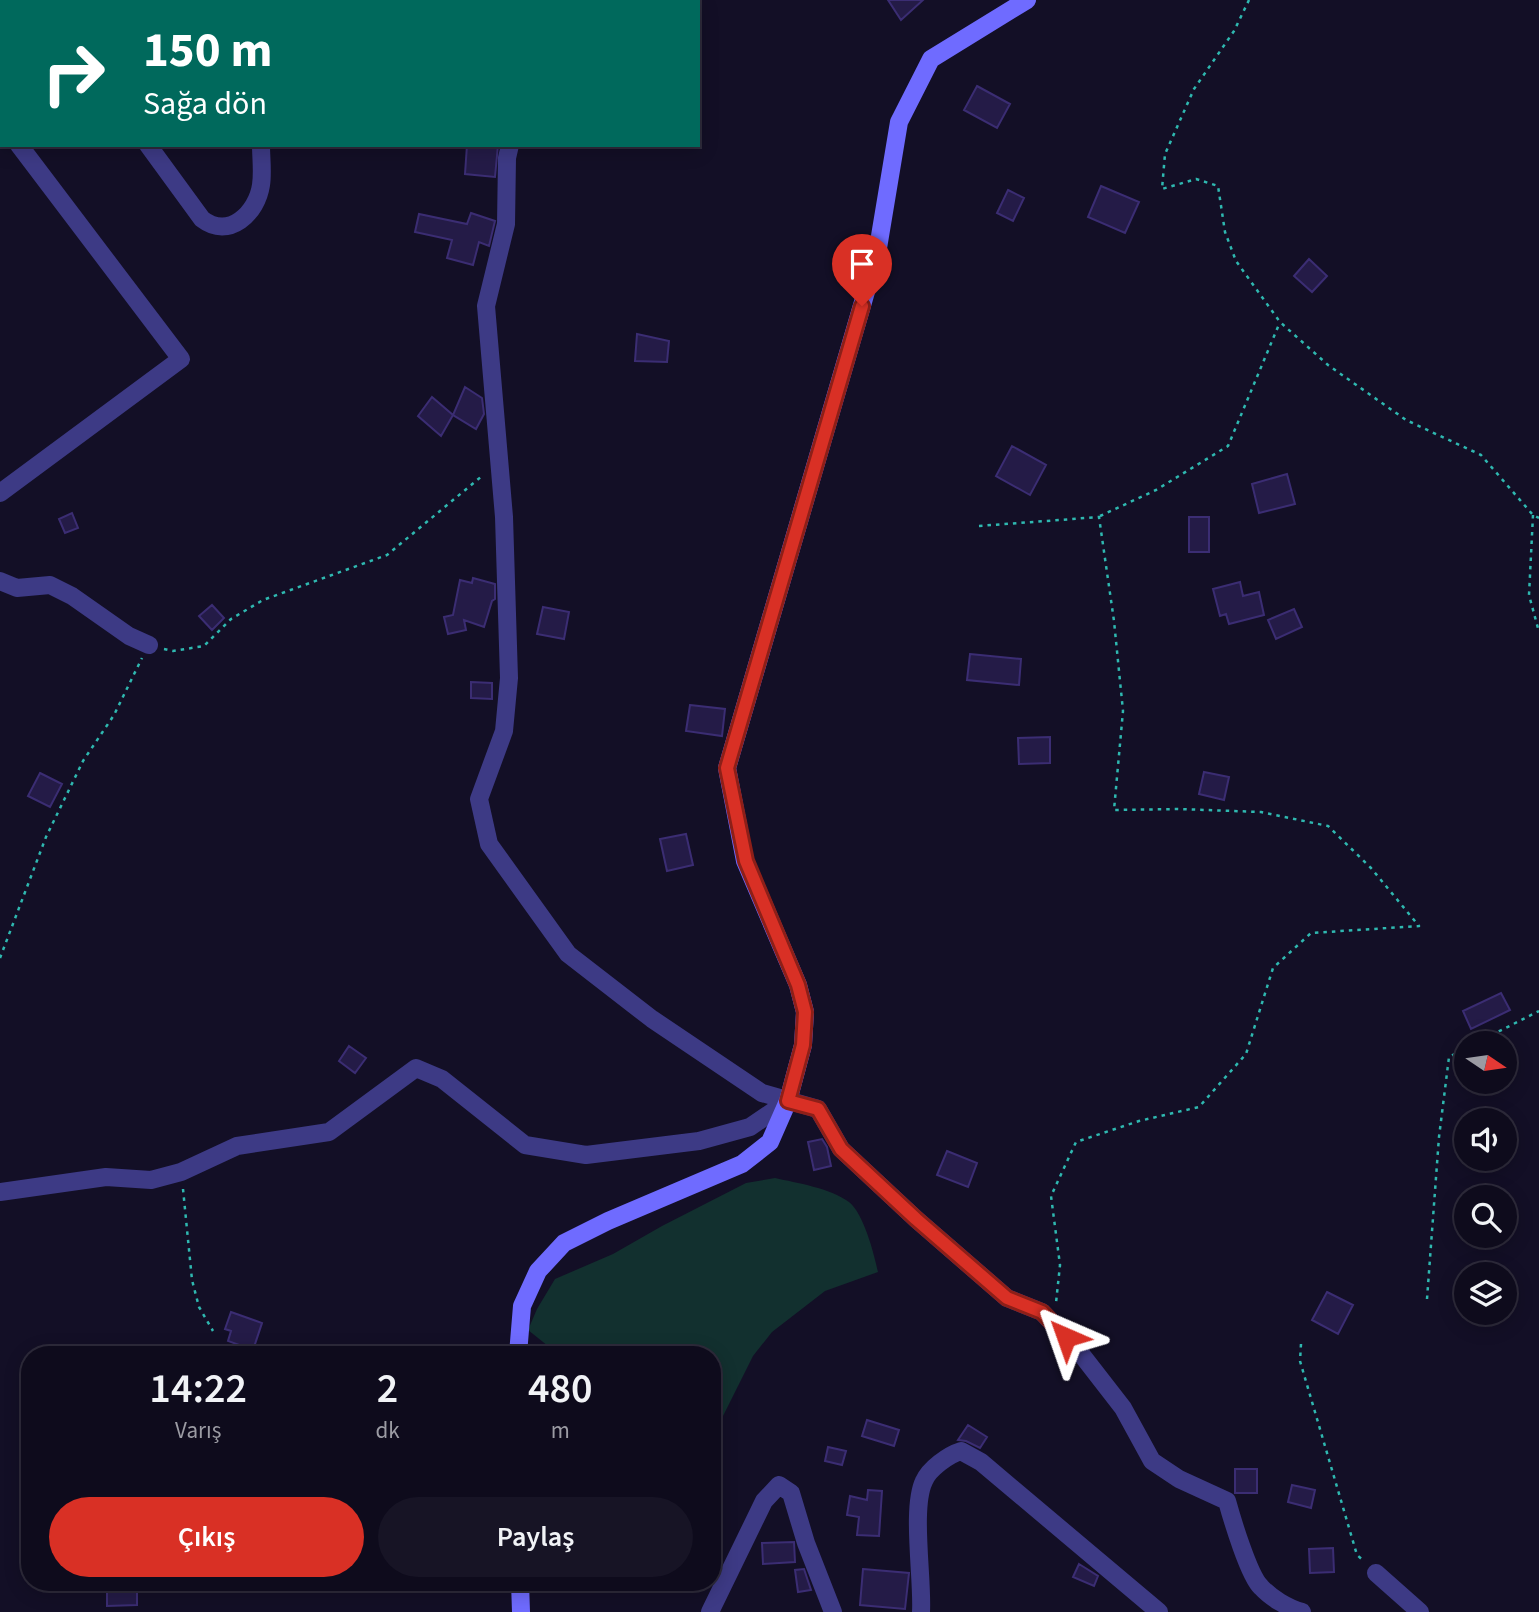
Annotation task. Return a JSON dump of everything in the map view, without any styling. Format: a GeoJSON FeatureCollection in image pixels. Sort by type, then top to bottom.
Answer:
{"type":"FeatureCollection","features":[{"type":"Feature","properties":{"kind":"street"},"geometry":{"type":"LineString","coordinates":[[519,1346],[522,1306],[538,1271],[565,1243],[608,1221],[743,1164],[770,1142],[788,1101],[803,1045],[805,1012],[798,985],[746,861],[727,768],[877,254],[899,122],[931,59],[1027,0]]}},
{"type":"Feature","properties":{"kind":"street"},"geometry":{"type":"LineString","coordinates":[[0,493],[181,359],[21,147]]}},
{"type":"Feature","properties":{"kind":"street"},"geometry":{"type":"LineString","coordinates":[[149,147],[202,219],[222,227],[235,224],[252,210],[256,203],[261,184],[261,147]]}},
{"type":"Feature","properties":{"kind":"street"},"geometry":{"type":"LineString","coordinates":[[510,147],[506,224],[486,306],[504,517],[509,678],[504,731],[479,799],[489,844],[568,954],[652,1019],[762,1093],[818,1109],[841,1149],[916,1219],[1007,1298],[1042,1312],[1078,1350],[1123,1408],[1152,1461],[1179,1479],[1227,1501],[1238,1538],[1259,1586],[1291,1609],[1303,1612]]}},
{"type":"Feature","properties":{"kind":"street"},"geometry":{"type":"LineString","coordinates":[[0,581],[17,588],[50,585],[72,596],[129,636],[149,645]]}},
{"type":"Feature","properties":{"kind":"street"},"geometry":{"type":"LineString","coordinates":[[0,1192],[106,1177],[151,1180],[181,1172],[237,1146],[329,1132],[416,1068],[442,1079],[525,1145],[586,1155],[699,1141],[750,1127],[788,1101]]}},
{"type":"Feature","properties":{"kind":"street"},"geometry":{"type":"LineString","coordinates":[[921,1612],[918,1505],[924,1480],[950,1454],[961,1451],[981,1462],[1159,1612]]}},
{"type":"Feature","properties":{"kind":"street"},"geometry":{"type":"LineString","coordinates":[[721,1589],[764,1501],[779,1485],[791,1493],[806,1543],[833,1612]]}},
{"type":"Feature","properties":{"kind":"street"},"geometry":{"type":"LineString","coordinates":[[1376,1573],[1420,1612]]}},
{"type":"Feature","properties":{"kind":"street"},"geometry":{"type":"LineString","coordinates":[[520,1591],[521,1612]]}},
{"type":"Feature","properties":{"kind":"street"},"geometry":{"type":"LineString","coordinates":[[710,1612],[720,1591]]}},
{"type":"Feature","properties":{"kind":"path"},"geometry":{"type":"LineString","coordinates":[[1249,0],[1234,31],[1194,89],[1165,155],[1163,189],[1196,179],[1218,186],[1225,232],[1236,261],[1280,322],[1328,365],[1406,420],[1481,455],[1539,518]]}},
{"type":"Feature","properties":{"kind":"path"},"geometry":{"type":"LineString","coordinates":[[979,526],[1099,517],[1156,489],[1228,446],[1280,322]]}},
{"type":"Feature","properties":{"kind":"path"},"geometry":{"type":"LineString","coordinates":[[0,958],[46,837],[83,761],[114,715],[149,645],[173,650],[204,646],[231,619],[263,600],[387,555],[500,461]]}},
{"type":"Feature","properties":{"kind":"path"},"geometry":{"type":"LineString","coordinates":[[1534,515],[1530,595],[1539,632]]}},
{"type":"Feature","properties":{"kind":"path"},"geometry":{"type":"LineString","coordinates":[[1054,1325],[1060,1265],[1051,1196],[1076,1142],[1139,1121],[1199,1107],[1246,1054],[1273,968],[1311,933],[1419,926],[1371,868],[1328,826],[1261,812],[1114,810],[1123,711],[1114,621],[1099,517]]}},
{"type":"Feature","properties":{"kind":"path"},"geometry":{"type":"LineString","coordinates":[[1500,1031],[1539,1011]]}},
{"type":"Feature","properties":{"kind":"path"},"geometry":{"type":"LineString","coordinates":[[1427,1299],[1439,1137],[1449,1057],[1454,1054]]}},
{"type":"Feature","properties":{"kind":"path"},"geometry":{"type":"LineString","coordinates":[[181,1172],[192,1280],[199,1307],[213,1331]]}},
{"type":"Feature","properties":{"kind":"path"},"geometry":{"type":"LineString","coordinates":[[1301,1344],[1300,1361],[1357,1555],[1376,1573]]}},
{"type":"Feature","properties":{"kind":"green space"},"geometry":{"type":"Polygon","coordinates":[[[775,1178],[823,1190],[849,1202],[864,1225],[878,1272],[825,1291],[772,1332],[753,1356],[721,1420],[721,1346],[548,1346],[528,1330],[555,1279],[613,1254],[746,1183],[775,1178]]]}},
{"type":"Feature","properties":{"kind":"building"},"geometry":{"type":"Polygon","coordinates":[[[888,0],[923,0],[901,20],[888,0]]]}},
{"type":"Feature","properties":{"kind":"building"},"geometry":{"type":"Polygon","coordinates":[[[977,86],[1010,104],[997,128],[964,110],[977,86]]]}},
{"type":"Feature","properties":{"kind":"building"},"geometry":{"type":"Polygon","coordinates":[[[467,147],[498,147],[495,177],[465,174],[467,147]]]}},
{"type":"Feature","properties":{"kind":"building"},"geometry":{"type":"Polygon","coordinates":[[[1101,186],[1139,202],[1125,233],[1088,217],[1101,186]]]}},
{"type":"Feature","properties":{"kind":"building"},"geometry":{"type":"Polygon","coordinates":[[[1008,190],[1024,198],[1013,221],[997,213],[1008,190]]]}},
{"type":"Feature","properties":{"kind":"building"},"geometry":{"type":"Polygon","coordinates":[[[471,213],[495,221],[489,246],[479,242],[473,265],[447,258],[452,240],[415,232],[419,214],[467,224],[471,213]]]}},
{"type":"Feature","properties":{"kind":"building"},"geometry":{"type":"Polygon","coordinates":[[[1309,259],[1327,276],[1312,292],[1294,276],[1309,259]]]}},
{"type":"Feature","properties":{"kind":"building"},"geometry":{"type":"Polygon","coordinates":[[[637,334],[669,341],[667,362],[635,361],[637,334]]]}},
{"type":"Feature","properties":{"kind":"building"},"geometry":{"type":"Polygon","coordinates":[[[465,387],[482,398],[484,414],[476,429],[453,415],[465,387]]]}},
{"type":"Feature","properties":{"kind":"building"},"geometry":{"type":"Polygon","coordinates":[[[432,397],[453,415],[441,436],[418,416],[432,397]]]}},
{"type":"Feature","properties":{"kind":"building"},"geometry":{"type":"Polygon","coordinates":[[[1012,446],[1046,465],[1030,495],[996,476],[1012,446]]]}},
{"type":"Feature","properties":{"kind":"building"},"geometry":{"type":"Polygon","coordinates":[[[1287,474],[1295,504],[1259,513],[1252,484],[1287,474]]]}},
{"type":"Feature","properties":{"kind":"building"},"geometry":{"type":"Polygon","coordinates":[[[72,513],[78,528],[65,533],[59,519],[72,513]]]}},
{"type":"Feature","properties":{"kind":"building"},"geometry":{"type":"Polygon","coordinates":[[[1189,517],[1209,517],[1209,552],[1189,552],[1189,517]]]}},
{"type":"Feature","properties":{"kind":"building"},"geometry":{"type":"Polygon","coordinates":[[[473,578],[495,584],[495,599],[484,627],[464,620],[466,630],[448,634],[444,617],[453,615],[460,580],[472,583],[473,578]]]}},
{"type":"Feature","properties":{"kind":"building"},"geometry":{"type":"Polygon","coordinates":[[[1240,582],[1243,596],[1259,592],[1264,615],[1229,624],[1226,614],[1220,616],[1213,589],[1240,582]]]}},
{"type":"Feature","properties":{"kind":"building"},"geometry":{"type":"Polygon","coordinates":[[[212,605],[224,618],[212,630],[199,616],[212,605]]]}},
{"type":"Feature","properties":{"kind":"building"},"geometry":{"type":"Polygon","coordinates":[[[543,607],[569,612],[564,639],[537,634],[543,607]]]}},
{"type":"Feature","properties":{"kind":"building"},"geometry":{"type":"Polygon","coordinates":[[[1294,609],[1302,627],[1276,639],[1268,620],[1294,609]]]}},
{"type":"Feature","properties":{"kind":"building"},"geometry":{"type":"Polygon","coordinates":[[[970,654],[1021,659],[1019,685],[967,680],[970,654]]]}},
{"type":"Feature","properties":{"kind":"building"},"geometry":{"type":"Polygon","coordinates":[[[471,682],[492,683],[492,699],[471,698],[471,682]]]}},
{"type":"Feature","properties":{"kind":"building"},"geometry":{"type":"Polygon","coordinates":[[[690,705],[725,709],[722,736],[686,731],[690,705]]]}},
{"type":"Feature","properties":{"kind":"building"},"geometry":{"type":"Polygon","coordinates":[[[1050,737],[1050,763],[1019,764],[1018,738],[1050,737]]]}},
{"type":"Feature","properties":{"kind":"building"},"geometry":{"type":"Polygon","coordinates":[[[1204,772],[1229,777],[1224,800],[1199,794],[1204,772]]]}},
{"type":"Feature","properties":{"kind":"building"},"geometry":{"type":"Polygon","coordinates":[[[40,773],[62,784],[50,807],[28,796],[40,773]]]}},
{"type":"Feature","properties":{"kind":"building"},"geometry":{"type":"Polygon","coordinates":[[[686,834],[693,865],[667,871],[660,839],[686,834]]]}},
{"type":"Feature","properties":{"kind":"building"},"geometry":{"type":"Polygon","coordinates":[[[1501,993],[1510,1010],[1471,1029],[1463,1011],[1501,993]]]}},
{"type":"Feature","properties":{"kind":"building"},"geometry":{"type":"Polygon","coordinates":[[[349,1046],[366,1058],[355,1073],[339,1061],[349,1046]]]}},
{"type":"Feature","properties":{"kind":"building"},"geometry":{"type":"Polygon","coordinates":[[[822,1139],[827,1147],[831,1166],[814,1170],[808,1142],[822,1139]]]}},
{"type":"Feature","properties":{"kind":"building"},"geometry":{"type":"Polygon","coordinates":[[[947,1151],[977,1163],[968,1187],[937,1175],[947,1151]]]}},
{"type":"Feature","properties":{"kind":"building"},"geometry":{"type":"Polygon","coordinates":[[[1327,1292],[1353,1305],[1338,1334],[1312,1320],[1327,1292]]]}},
{"type":"Feature","properties":{"kind":"building"},"geometry":{"type":"Polygon","coordinates":[[[231,1312],[262,1323],[254,1346],[242,1346],[228,1341],[231,1331],[225,1329],[231,1312]]]}},
{"type":"Feature","properties":{"kind":"building"},"geometry":{"type":"Polygon","coordinates":[[[867,1420],[899,1430],[894,1446],[862,1436],[867,1420]]]}},
{"type":"Feature","properties":{"kind":"building"},"geometry":{"type":"Polygon","coordinates":[[[968,1425],[987,1437],[980,1448],[958,1440],[968,1425]]]}},
{"type":"Feature","properties":{"kind":"building"},"geometry":{"type":"Polygon","coordinates":[[[828,1447],[846,1451],[842,1465],[825,1461],[828,1447]]]}},
{"type":"Feature","properties":{"kind":"building"},"geometry":{"type":"Polygon","coordinates":[[[1235,1469],[1257,1469],[1257,1493],[1235,1493],[1235,1469]]]}},
{"type":"Feature","properties":{"kind":"building"},"geometry":{"type":"Polygon","coordinates":[[[1292,1485],[1315,1490],[1311,1508],[1288,1502],[1292,1485]]]}},
{"type":"Feature","properties":{"kind":"building"},"geometry":{"type":"Polygon","coordinates":[[[868,1490],[882,1491],[879,1536],[857,1535],[859,1517],[847,1515],[850,1496],[867,1500],[868,1490]]]}},
{"type":"Feature","properties":{"kind":"building"},"geometry":{"type":"Polygon","coordinates":[[[794,1542],[795,1562],[763,1564],[762,1543],[794,1542]]]}},
{"type":"Feature","properties":{"kind":"building"},"geometry":{"type":"Polygon","coordinates":[[[1333,1548],[1334,1572],[1310,1573],[1309,1549],[1333,1548]]]}},
{"type":"Feature","properties":{"kind":"building"},"geometry":{"type":"Polygon","coordinates":[[[1079,1564],[1098,1576],[1094,1586],[1073,1577],[1079,1564]]]}},
{"type":"Feature","properties":{"kind":"building"},"geometry":{"type":"Polygon","coordinates":[[[804,1569],[811,1590],[798,1592],[795,1570],[804,1569]]]}},
{"type":"Feature","properties":{"kind":"building"},"geometry":{"type":"Polygon","coordinates":[[[863,1569],[909,1573],[905,1609],[860,1605],[863,1569]]]}},
{"type":"Feature","properties":{"kind":"building"},"geometry":{"type":"Polygon","coordinates":[[[107,1591],[137,1591],[137,1605],[107,1606],[107,1591]]]}},
{"type":"Feature","properties":{"kind":"route"},"geometry":{"type":"LineString","coordinates":[[862,306],[727,768],[746,861],[798,985],[805,1012],[803,1045],[788,1101],[818,1109],[841,1149],[916,1219],[1007,1298],[1042,1312],[1066,1337]]}}]}
